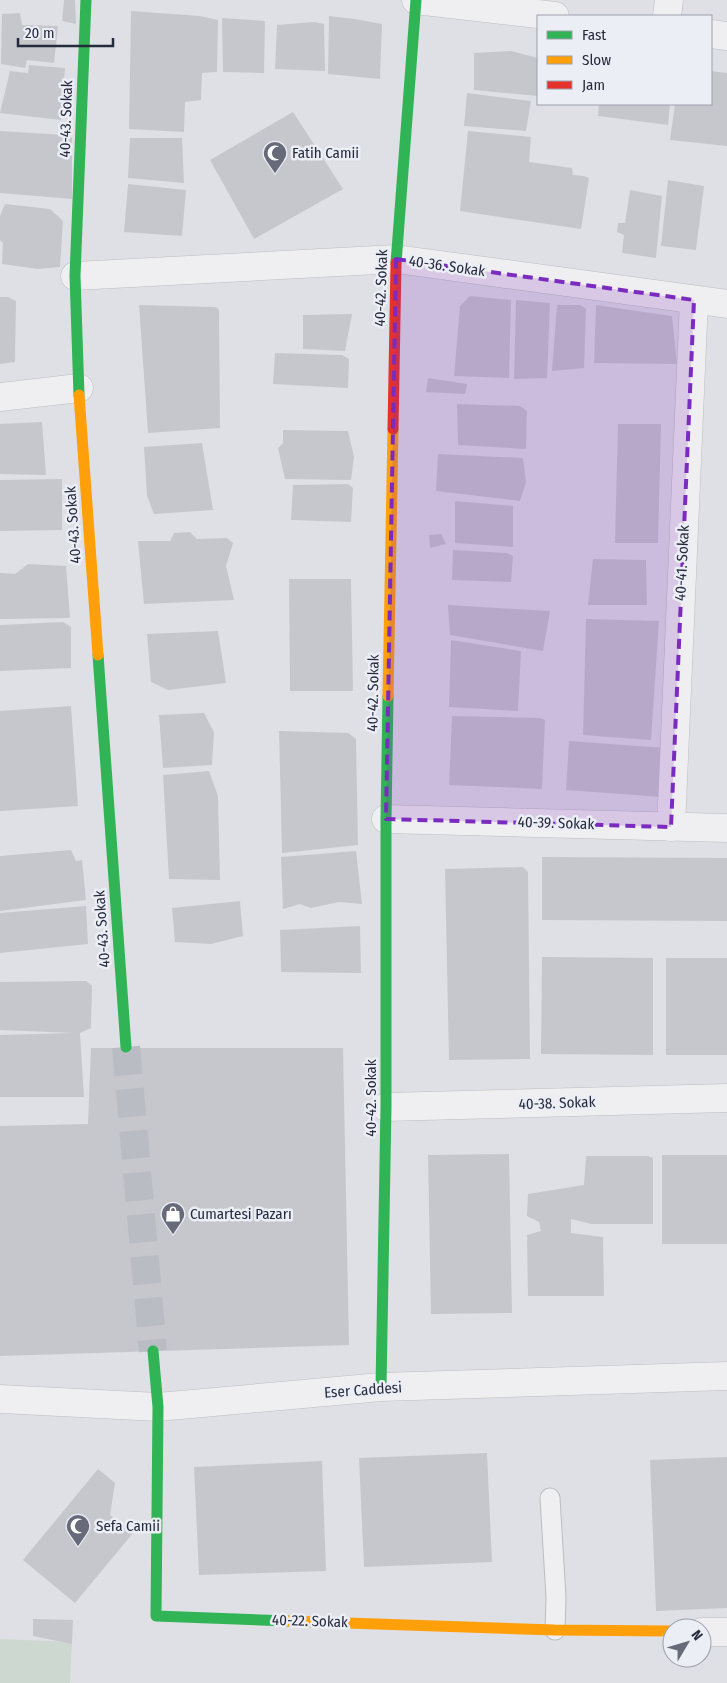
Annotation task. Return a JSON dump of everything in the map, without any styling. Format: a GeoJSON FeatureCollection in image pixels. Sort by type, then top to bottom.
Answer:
{"type":"FeatureCollection","features":[{"type":"Feature","properties":{"kind":"street","name":"40-43. Sokak"},"geometry":{"type":"LineString","coordinates":[[86,0],[75,276],[79,388],[126,1047]]}},
{"type":"Feature","properties":{"kind":"street"},"geometry":{"type":"LineString","coordinates":[[416,0],[546,15]]}},
{"type":"Feature","properties":{"kind":"street","name":"40-42. Sokak"},"geometry":{"type":"LineString","coordinates":[[381,1387],[386,1107],[386,819],[396,259],[416,0]]}},
{"type":"Feature","properties":{"kind":"street"},"geometry":{"type":"LineString","coordinates":[[667,15],[669,0]]}},
{"type":"Feature","properties":{"kind":"street"},"geometry":{"type":"LineString","coordinates":[[712,34],[727,36]]}},
{"type":"Feature","properties":{"kind":"street","name":"40-36. Sokak"},"geometry":{"type":"LineString","coordinates":[[75,276],[396,259],[727,304]]}},
{"type":"Feature","properties":{"kind":"street","name":"40-41. Sokak"},"geometry":{"type":"LineString","coordinates":[[671,827],[694,300]]}},
{"type":"Feature","properties":{"kind":"street"},"geometry":{"type":"LineString","coordinates":[[0,397],[79,388]]}},
{"type":"Feature","properties":{"kind":"street","name":"40-39. Sokak"},"geometry":{"type":"LineString","coordinates":[[386,819],[727,828]]}},
{"type":"Feature","properties":{"kind":"street","name":"40-38. Sokak"},"geometry":{"type":"LineString","coordinates":[[386,1107],[727,1098]]}},
{"type":"Feature","properties":{"kind":"street"},"geometry":{"type":"LineString","coordinates":[[153,1351],[158,1407]]}},
{"type":"Feature","properties":{"kind":"street","name":"Eser Caddesi"},"geometry":{"type":"LineString","coordinates":[[0,1399],[158,1407],[381,1387],[727,1376]]}},
{"type":"Feature","properties":{"kind":"street","name":"40-22. Sokak"},"geometry":{"type":"LineString","coordinates":[[158,1407],[156,1616],[555,1630],[662,1631]]}},
{"type":"Feature","properties":{"kind":"street"},"geometry":{"type":"LineString","coordinates":[[712,1632],[727,1632]]}},
{"type":"Feature","properties":{"kind":"lane"},"geometry":{"type":"LineString","coordinates":[[550,1498],[556,1598],[555,1630]]}},
{"type":"Feature","properties":{"kind":"highlighted area"},"geometry":{"type":"Polygon","coordinates":[[[396,259],[694,300],[671,827],[386,819],[396,259]]]}},
{"type":"Feature","properties":{"kind":"shaded area"},"geometry":{"type":"Polygon","coordinates":[[[0,1639],[72,1642],[70,1683],[0,1683],[0,1639]]]}},
{"type":"Feature","properties":{"kind":"building"},"geometry":{"type":"Polygon","coordinates":[[[64,0],[75,0],[76,24],[62,21],[64,0]]]}},
{"type":"Feature","properties":{"kind":"building"},"geometry":{"type":"Polygon","coordinates":[[[131,11],[200,16],[218,20],[217,72],[202,73],[201,100],[185,102],[184,132],[129,129],[131,11]]]}},
{"type":"Feature","properties":{"kind":"building"},"geometry":{"type":"Polygon","coordinates":[[[20,13],[22,25],[58,26],[54,63],[27,60],[25,68],[1,64],[2,14],[20,13]]]}},
{"type":"Feature","properties":{"kind":"building"},"geometry":{"type":"Polygon","coordinates":[[[329,16],[382,24],[380,79],[328,74],[329,16]]]}},
{"type":"Feature","properties":{"kind":"building"},"geometry":{"type":"Polygon","coordinates":[[[222,18],[265,21],[264,73],[223,72],[222,18]]]}},
{"type":"Feature","properties":{"kind":"building"},"geometry":{"type":"Polygon","coordinates":[[[314,22],[324,24],[325,71],[275,69],[277,25],[314,22]]]}},
{"type":"Feature","properties":{"kind":"building"},"geometry":{"type":"Polygon","coordinates":[[[511,51],[537,58],[537,96],[474,90],[474,53],[511,51]]]}},
{"type":"Feature","properties":{"kind":"building"},"geometry":{"type":"Polygon","coordinates":[[[29,65],[65,68],[61,120],[0,113],[10,71],[28,73],[29,65]]]}},
{"type":"Feature","properties":{"kind":"building"},"geometry":{"type":"Polygon","coordinates":[[[712,71],[727,73],[727,146],[670,140],[675,105],[712,105],[712,71]]]}},
{"type":"Feature","properties":{"kind":"building"},"geometry":{"type":"Polygon","coordinates":[[[467,93],[531,101],[526,131],[464,126],[467,93]]]}},
{"type":"Feature","properties":{"kind":"building"},"geometry":{"type":"Polygon","coordinates":[[[599,105],[670,105],[668,125],[598,116],[599,105]]]}},
{"type":"Feature","properties":{"kind":"building","name":"Fatih Camii"},"geometry":{"type":"Polygon","coordinates":[[[293,112],[343,189],[254,239],[210,160],[293,112]]]}},
{"type":"Feature","properties":{"kind":"building"},"geometry":{"type":"Polygon","coordinates":[[[0,131],[66,135],[72,138],[72,199],[0,193],[0,131]]]}},
{"type":"Feature","properties":{"kind":"building"},"geometry":{"type":"Polygon","coordinates":[[[468,131],[531,137],[529,162],[572,168],[573,175],[589,178],[581,229],[460,211],[468,131]]]}},
{"type":"Feature","properties":{"kind":"building"},"geometry":{"type":"Polygon","coordinates":[[[130,138],[182,138],[184,183],[128,178],[130,138]]]}},
{"type":"Feature","properties":{"kind":"building"},"geometry":{"type":"Polygon","coordinates":[[[668,180],[704,186],[696,250],[661,246],[668,180]]]}},
{"type":"Feature","properties":{"kind":"building"},"geometry":{"type":"Polygon","coordinates":[[[128,184],[186,190],[182,236],[124,232],[128,184]]]}},
{"type":"Feature","properties":{"kind":"building"},"geometry":{"type":"Polygon","coordinates":[[[630,190],[662,196],[656,258],[622,253],[624,235],[617,232],[618,223],[625,223],[630,190]]]}},
{"type":"Feature","properties":{"kind":"building"},"geometry":{"type":"Polygon","coordinates":[[[5,204],[50,209],[63,221],[60,267],[38,269],[2,264],[3,243],[0,240],[0,216],[5,204]]]}},
{"type":"Feature","properties":{"kind":"building"},"geometry":{"type":"Polygon","coordinates":[[[470,296],[511,300],[509,378],[454,376],[460,306],[470,296]]]}},
{"type":"Feature","properties":{"kind":"building"},"geometry":{"type":"Polygon","coordinates":[[[0,297],[8,297],[16,301],[15,362],[0,364],[0,297]]]}},
{"type":"Feature","properties":{"kind":"building"},"geometry":{"type":"Polygon","coordinates":[[[516,300],[550,303],[547,378],[514,379],[516,300]]]}},
{"type":"Feature","properties":{"kind":"building"},"geometry":{"type":"Polygon","coordinates":[[[139,305],[215,307],[219,309],[220,428],[148,433],[139,305]]]}},
{"type":"Feature","properties":{"kind":"building"},"geometry":{"type":"Polygon","coordinates":[[[557,305],[580,305],[586,309],[584,368],[552,371],[557,305]]]}},
{"type":"Feature","properties":{"kind":"building"},"geometry":{"type":"Polygon","coordinates":[[[596,305],[672,316],[677,364],[594,363],[596,305]]]}},
{"type":"Feature","properties":{"kind":"building"},"geometry":{"type":"Polygon","coordinates":[[[352,314],[345,351],[303,349],[303,315],[352,314]]]}},
{"type":"Feature","properties":{"kind":"building"},"geometry":{"type":"Polygon","coordinates":[[[275,353],[342,355],[349,359],[348,388],[273,384],[275,353]]]}},
{"type":"Feature","properties":{"kind":"building"},"geometry":{"type":"Polygon","coordinates":[[[428,378],[467,384],[465,394],[426,392],[428,378]]]}},
{"type":"Feature","properties":{"kind":"building"},"geometry":{"type":"Polygon","coordinates":[[[457,404],[520,406],[527,411],[526,449],[458,445],[457,404]]]}},
{"type":"Feature","properties":{"kind":"building"},"geometry":{"type":"Polygon","coordinates":[[[42,422],[46,475],[0,474],[0,424],[42,422]]]}},
{"type":"Feature","properties":{"kind":"building"},"geometry":{"type":"Polygon","coordinates":[[[618,424],[661,424],[658,543],[615,543],[618,424]]]}},
{"type":"Feature","properties":{"kind":"building"},"geometry":{"type":"Polygon","coordinates":[[[283,430],[348,431],[354,457],[351,480],[285,479],[278,448],[283,443],[283,430]]]}},
{"type":"Feature","properties":{"kind":"building"},"geometry":{"type":"Polygon","coordinates":[[[202,443],[213,510],[154,514],[147,496],[144,447],[202,443]]]}},
{"type":"Feature","properties":{"kind":"building"},"geometry":{"type":"Polygon","coordinates":[[[438,454],[523,458],[526,482],[520,501],[436,491],[438,454]]]}},
{"type":"Feature","properties":{"kind":"building"},"geometry":{"type":"Polygon","coordinates":[[[62,479],[62,530],[0,531],[0,480],[62,479]]]}},
{"type":"Feature","properties":{"kind":"building"},"geometry":{"type":"Polygon","coordinates":[[[348,484],[353,488],[351,522],[291,520],[293,485],[348,484]]]}},
{"type":"Feature","properties":{"kind":"building"},"geometry":{"type":"Polygon","coordinates":[[[455,501],[513,506],[513,547],[455,543],[455,501]]]}},
{"type":"Feature","properties":{"kind":"building"},"geometry":{"type":"Polygon","coordinates":[[[190,532],[197,539],[227,538],[233,543],[226,566],[234,600],[144,604],[138,541],[170,541],[174,533],[190,532]]]}},
{"type":"Feature","properties":{"kind":"building"},"geometry":{"type":"Polygon","coordinates":[[[441,534],[446,544],[430,548],[429,535],[441,534]]]}},
{"type":"Feature","properties":{"kind":"building"},"geometry":{"type":"Polygon","coordinates":[[[453,550],[507,553],[513,556],[511,582],[452,580],[453,550]]]}},
{"type":"Feature","properties":{"kind":"building"},"geometry":{"type":"Polygon","coordinates":[[[593,559],[646,560],[647,605],[588,605],[593,559]]]}},
{"type":"Feature","properties":{"kind":"building"},"geometry":{"type":"Polygon","coordinates":[[[28,564],[66,566],[70,618],[0,619],[0,573],[15,574],[28,564]]]}},
{"type":"Feature","properties":{"kind":"building"},"geometry":{"type":"Polygon","coordinates":[[[289,579],[351,579],[353,691],[290,691],[289,579]]]}},
{"type":"Feature","properties":{"kind":"building"},"geometry":{"type":"Polygon","coordinates":[[[448,605],[550,611],[543,651],[450,635],[448,605]]]}},
{"type":"Feature","properties":{"kind":"building"},"geometry":{"type":"Polygon","coordinates":[[[586,619],[659,621],[651,740],[583,735],[586,619]]]}},
{"type":"Feature","properties":{"kind":"building"},"geometry":{"type":"Polygon","coordinates":[[[63,622],[71,627],[71,668],[0,671],[0,625],[63,622]]]}},
{"type":"Feature","properties":{"kind":"building"},"geometry":{"type":"Polygon","coordinates":[[[218,631],[226,683],[168,690],[151,682],[147,634],[218,631]]]}},
{"type":"Feature","properties":{"kind":"building"},"geometry":{"type":"Polygon","coordinates":[[[451,640],[521,651],[518,711],[449,707],[451,640]]]}},
{"type":"Feature","properties":{"kind":"building"},"geometry":{"type":"Polygon","coordinates":[[[71,706],[78,806],[0,811],[0,711],[71,706]]]}},
{"type":"Feature","properties":{"kind":"building"},"geometry":{"type":"Polygon","coordinates":[[[204,713],[214,732],[212,765],[163,768],[159,715],[204,713]]]}},
{"type":"Feature","properties":{"kind":"building"},"geometry":{"type":"Polygon","coordinates":[[[452,716],[540,718],[545,720],[542,789],[449,785],[452,716]]]}},
{"type":"Feature","properties":{"kind":"building"},"geometry":{"type":"Polygon","coordinates":[[[279,731],[348,733],[356,739],[358,845],[282,853],[279,731]]]}},
{"type":"Feature","properties":{"kind":"building"},"geometry":{"type":"Polygon","coordinates":[[[569,741],[665,748],[662,797],[566,790],[569,741]]]}},
{"type":"Feature","properties":{"kind":"building"},"geometry":{"type":"Polygon","coordinates":[[[209,771],[218,796],[220,880],[169,879],[163,775],[209,771]]]}},
{"type":"Feature","properties":{"kind":"building"},"geometry":{"type":"Polygon","coordinates":[[[71,850],[76,861],[82,860],[86,900],[0,911],[0,856],[71,850]]]}},
{"type":"Feature","properties":{"kind":"building"},"geometry":{"type":"Polygon","coordinates":[[[356,851],[362,904],[339,902],[311,908],[300,904],[283,909],[281,857],[356,851]]]}},
{"type":"Feature","properties":{"kind":"building"},"geometry":{"type":"Polygon","coordinates":[[[542,857],[727,858],[727,921],[542,920],[542,857]]]}},
{"type":"Feature","properties":{"kind":"building"},"geometry":{"type":"Polygon","coordinates":[[[523,867],[528,872],[530,1059],[449,1060],[445,869],[523,867]]]}},
{"type":"Feature","properties":{"kind":"building"},"geometry":{"type":"Polygon","coordinates":[[[240,901],[243,936],[211,944],[175,942],[172,908],[240,901]]]}},
{"type":"Feature","properties":{"kind":"building"},"geometry":{"type":"Polygon","coordinates":[[[86,906],[88,944],[0,953],[0,913],[86,906]]]}},
{"type":"Feature","properties":{"kind":"building"},"geometry":{"type":"Polygon","coordinates":[[[360,926],[361,973],[281,972],[280,930],[360,926]]]}},
{"type":"Feature","properties":{"kind":"building"},"geometry":{"type":"Polygon","coordinates":[[[542,957],[653,958],[653,1055],[541,1054],[542,957]]]}},
{"type":"Feature","properties":{"kind":"building"},"geometry":{"type":"Polygon","coordinates":[[[666,958],[727,958],[727,1055],[666,1055],[666,958]]]}},
{"type":"Feature","properties":{"kind":"building"},"geometry":{"type":"Polygon","coordinates":[[[86,981],[92,986],[91,1028],[80,1033],[84,1097],[0,1097],[0,1035],[74,1033],[0,1030],[0,982],[86,981]]]}},
{"type":"Feature","properties":{"kind":"building","name":"Cumartesi Pazarı"},"geometry":{"type":"Polygon","coordinates":[[[91,1048],[343,1048],[349,1345],[0,1356],[0,1126],[88,1124],[91,1048]]]}},
{"type":"Feature","properties":{"kind":"building"},"geometry":{"type":"Polygon","coordinates":[[[509,1154],[512,1313],[431,1314],[428,1155],[509,1154]]]}},
{"type":"Feature","properties":{"kind":"building"},"geometry":{"type":"Polygon","coordinates":[[[662,1155],[727,1155],[727,1244],[662,1244],[662,1155]]]}},
{"type":"Feature","properties":{"kind":"building"},"geometry":{"type":"Polygon","coordinates":[[[586,1156],[648,1156],[653,1158],[653,1224],[591,1224],[571,1219],[571,1233],[603,1237],[604,1296],[528,1296],[527,1235],[541,1231],[539,1222],[527,1216],[528,1194],[584,1185],[586,1156]]]}},
{"type":"Feature","properties":{"kind":"building"},"geometry":{"type":"Polygon","coordinates":[[[487,1453],[492,1562],[364,1567],[359,1458],[487,1453]]]}},
{"type":"Feature","properties":{"kind":"building"},"geometry":{"type":"Polygon","coordinates":[[[727,1457],[727,1608],[656,1611],[650,1460],[727,1457]]]}},
{"type":"Feature","properties":{"kind":"building"},"geometry":{"type":"Polygon","coordinates":[[[322,1461],[326,1571],[199,1575],[194,1467],[322,1461]]]}},
{"type":"Feature","properties":{"kind":"building","name":"Sefa Camii"},"geometry":{"type":"Polygon","coordinates":[[[98,1469],[115,1483],[110,1515],[133,1533],[75,1603],[23,1560],[98,1469]]]}},
{"type":"Feature","properties":{"kind":"building"},"geometry":{"type":"Polygon","coordinates":[[[33,1619],[73,1620],[72,1644],[33,1636],[33,1619]]]}},
{"type":"Feature","properties":{"kind":"tunnel"},"geometry":{"type":"LineString","coordinates":[[126,1047],[153,1351]]}},
{"type":"Feature","properties":{"kind":"traffic: fast"},"geometry":{"type":"LineString","coordinates":[[79,395],[75,276],[86,0]]}},
{"type":"Feature","properties":{"kind":"traffic: fast"},"geometry":{"type":"LineString","coordinates":[[396,263],[416,0]]}},
{"type":"Feature","properties":{"kind":"traffic: fast"},"geometry":{"type":"LineString","coordinates":[[98,655],[126,1047]]}},
{"type":"Feature","properties":{"kind":"traffic: fast"},"geometry":{"type":"LineString","coordinates":[[381,1387],[386,1107],[388,696]]}},
{"type":"Feature","properties":{"kind":"traffic: fast"},"geometry":{"type":"LineString","coordinates":[[153,1351],[158,1407],[156,1616],[288,1621]]}},
{"type":"Feature","properties":{"kind":"traffic: slow"},"geometry":{"type":"LineString","coordinates":[[79,395],[98,655]]}},
{"type":"Feature","properties":{"kind":"traffic: slow"},"geometry":{"type":"LineString","coordinates":[[388,696],[393,429]]}},
{"type":"Feature","properties":{"kind":"traffic: slow"},"geometry":{"type":"LineString","coordinates":[[288,1621],[555,1630],[662,1631]]}},
{"type":"Feature","properties":{"kind":"traffic: jam"},"geometry":{"type":"LineString","coordinates":[[393,429],[396,263]]}},
{"type":"Feature","properties":{"kind":"place","name":"Fatih Camii"},"geometry":{"type":"Point","coordinates":[275,174]}},
{"type":"Feature","properties":{"kind":"place","name":"Cumartesi Pazarı"},"geometry":{"type":"Point","coordinates":[173,1235]}},
{"type":"Feature","properties":{"kind":"place","name":"Sefa Camii"},"geometry":{"type":"Point","coordinates":[78,1547]}}]}
